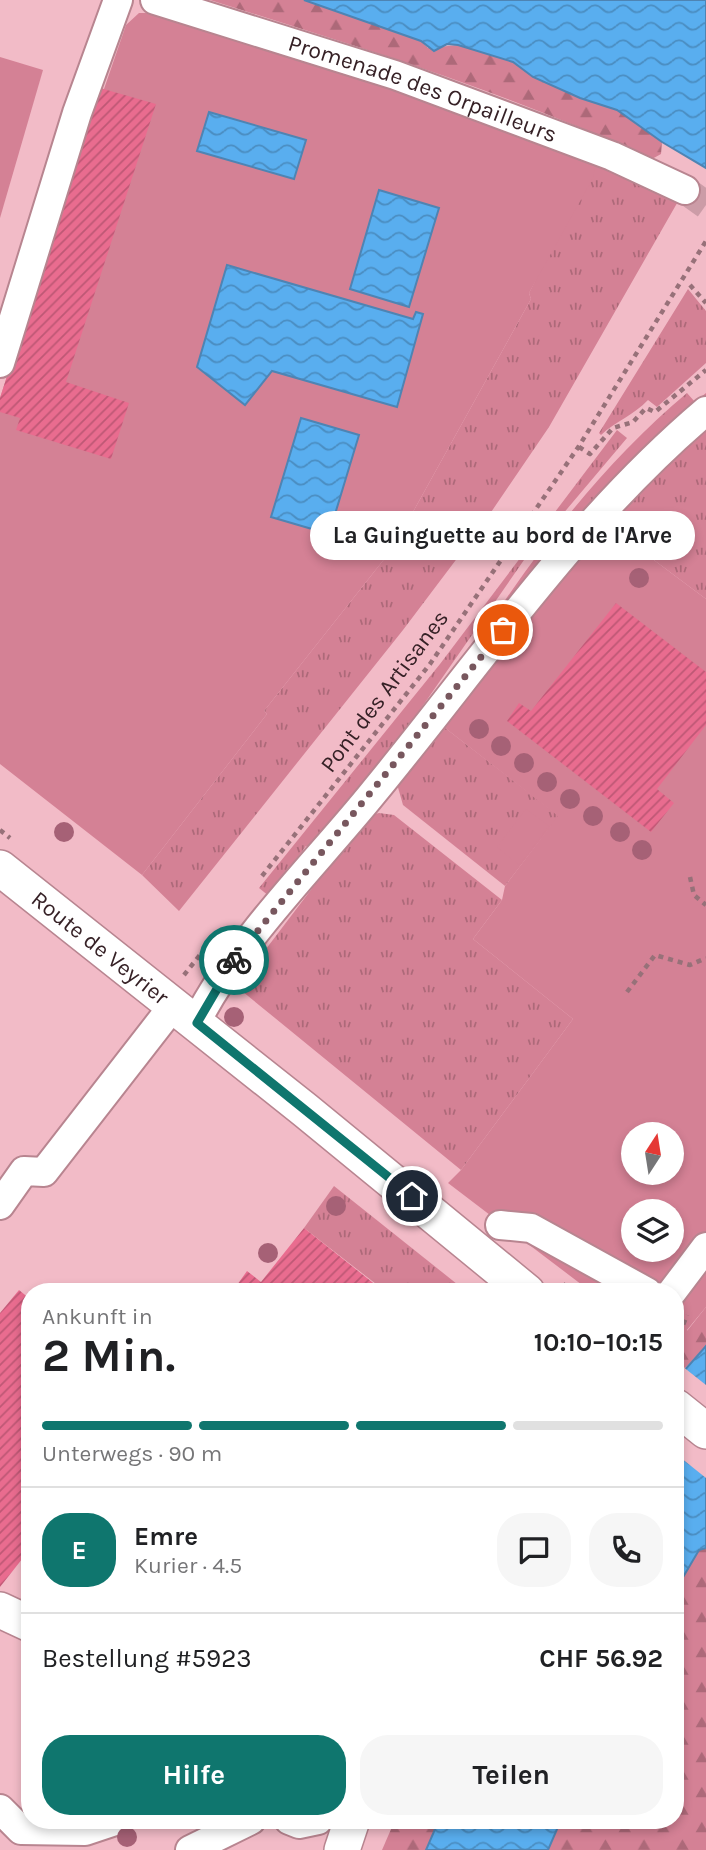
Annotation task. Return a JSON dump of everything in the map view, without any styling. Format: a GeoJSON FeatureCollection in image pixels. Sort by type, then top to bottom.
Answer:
{"type":"FeatureCollection","features":[{"type":"Feature","properties":{"kind":"main road","name":"Route de Veyrier"},"geometry":{"type":"LineString","coordinates":[[0,868],[434,1214],[516,1283]]}},
{"type":"Feature","properties":{"kind":"main road"},"geometry":{"type":"LineString","coordinates":[[434,1214],[489,1283]]}},
{"type":"Feature","properties":{"kind":"main road"},"geometry":{"type":"LineString","coordinates":[[684,1413],[706,1431]]}},
{"type":"Feature","properties":{"kind":"main road"},"geometry":{"type":"LineString","coordinates":[[0,1611],[21,1620]]}},
{"type":"Feature","properties":{"kind":"main road"},"geometry":{"type":"LineString","coordinates":[[342,1850],[349,1829]]}},
{"type":"Feature","properties":{"kind":"street"},"geometry":{"type":"LineString","coordinates":[[0,363],[77,113],[118,0]]}},
{"type":"Feature","properties":{"kind":"street","name":"Promenade des Orpailleurs"},"geometry":{"type":"LineString","coordinates":[[155,0],[395,75],[612,156],[685,190]]}},
{"type":"Feature","properties":{"kind":"street"},"geometry":{"type":"LineString","coordinates":[[0,1205],[24,1171],[44,1172],[227,969],[383,781],[554,564],[634,476],[706,411]]}},
{"type":"Feature","properties":{"kind":"street"},"geometry":{"type":"LineString","coordinates":[[500,1225],[531,1228],[631,1283]]}},
{"type":"Feature","properties":{"kind":"street"},"geometry":{"type":"LineString","coordinates":[[679,1283],[706,1247]]}},
{"type":"Feature","properties":{"kind":"street"},"geometry":{"type":"LineString","coordinates":[[0,1809],[11,1835],[85,1832],[93,1829]]}},
{"type":"Feature","properties":{"kind":"street"},"geometry":{"type":"LineString","coordinates":[[191,1850],[233,1829]]}},
{"type":"Feature","properties":{"kind":"path","name":"Pont des Artisanes"},"geometry":{"type":"LineString","coordinates":[[261,878],[430,664],[579,446],[706,240]]}},
{"type":"Feature","properties":{"kind":"path"},"geometry":{"type":"LineString","coordinates":[[690,285],[706,303]]}},
{"type":"Feature","properties":{"kind":"path"},"geometry":{"type":"LineString","coordinates":[[579,446],[590,454],[613,428],[633,422],[646,408],[655,412],[706,370]]}},
{"type":"Feature","properties":{"kind":"path"},"geometry":{"type":"LineString","coordinates":[[690,877],[694,895],[706,905]]}},
{"type":"Feature","properties":{"kind":"path"},"geometry":{"type":"LineString","coordinates":[[185,974],[219,931]]}},
{"type":"Feature","properties":{"kind":"path"},"geometry":{"type":"LineString","coordinates":[[627,992],[655,955],[690,965],[706,958]]}},
{"type":"Feature","properties":{"kind":"green space"},"geometry":{"type":"Polygon","coordinates":[[[210,0],[304,0],[421,41],[428,48],[458,45],[513,62],[533,77],[580,98],[617,110],[662,142],[661,154],[652,159],[489,92],[210,0]]]}},
{"type":"Feature","properties":{"kind":"green space"},"geometry":{"type":"Polygon","coordinates":[[[139,13],[156,13],[349,70],[596,160],[593,178],[529,293],[531,299],[393,548],[264,711],[267,714],[142,875],[0,764],[0,398],[100,88],[104,89],[126,25],[139,13]],[[414,319],[272,370],[397,407],[414,319]]]}},
{"type":"Feature","properties":{"kind":"green space"},"geometry":{"type":"Polygon","coordinates":[[[0,57],[43,70],[0,218],[0,57]]]}},
{"type":"Feature","properties":{"kind":"green space"},"geometry":{"type":"Polygon","coordinates":[[[596,160],[680,198],[549,427],[483,524],[403,630],[179,911],[142,875],[267,714],[264,711],[393,548],[531,299],[529,293],[596,160]]]}},
{"type":"Feature","properties":{"kind":"green space"},"geometry":{"type":"Polygon","coordinates":[[[688,289],[706,311],[706,363],[657,407],[648,400],[601,435],[599,433],[688,289]]]}},
{"type":"Feature","properties":{"kind":"green space"},"geometry":{"type":"Polygon","coordinates":[[[687,393],[695,402],[706,393],[706,400],[663,439],[657,435],[578,524],[572,521],[501,615],[497,612],[584,496],[634,442],[687,393]]]}},
{"type":"Feature","properties":{"kind":"green space"},"geometry":{"type":"Polygon","coordinates":[[[706,424],[706,599],[603,522],[706,424]]]}},
{"type":"Feature","properties":{"kind":"green space"},"geometry":{"type":"Polygon","coordinates":[[[617,430],[627,438],[524,560],[358,799],[312,850],[306,846],[269,896],[259,888],[440,664],[617,430]]]}},
{"type":"Feature","properties":{"kind":"green space"},"geometry":{"type":"Polygon","coordinates":[[[603,522],[706,599],[706,1307],[687,1330],[690,1334],[684,1342],[684,1283],[579,1283],[448,1183],[461,1170],[573,1019],[473,939],[502,900],[505,886],[558,816],[440,724],[603,522]]]}},
{"type":"Feature","properties":{"kind":"green space"},"geometry":{"type":"Polygon","coordinates":[[[440,724],[559,816],[505,886],[403,805],[397,784],[440,724]]]}},
{"type":"Feature","properties":{"kind":"green space"},"geometry":{"type":"Polygon","coordinates":[[[526,809],[549,826],[519,865],[497,847],[526,809]]]}},
{"type":"Feature","properties":{"kind":"green space"},"geometry":{"type":"Polygon","coordinates":[[[379,813],[394,815],[502,900],[473,939],[573,1019],[461,1170],[237,987],[367,816],[379,813]]]}},
{"type":"Feature","properties":{"kind":"green space"},"geometry":{"type":"Polygon","coordinates":[[[334,1186],[456,1283],[375,1283],[304,1228],[334,1186]]]}},
{"type":"Feature","properties":{"kind":"green space"},"geometry":{"type":"Polygon","coordinates":[[[706,1307],[706,1346],[685,1368],[684,1338],[706,1307]]]}},
{"type":"Feature","properties":{"kind":"green space"},"geometry":{"type":"Polygon","coordinates":[[[706,1548],[706,1850],[548,1850],[557,1829],[684,1829],[684,1575],[699,1550],[706,1548]]]}},
{"type":"Feature","properties":{"kind":"green space"},"geometry":{"type":"Polygon","coordinates":[[[391,1829],[435,1829],[426,1850],[382,1850],[391,1829]]]}},
{"type":"Feature","properties":{"kind":"water"},"geometry":{"type":"Polygon","coordinates":[[[304,0],[706,0],[706,168],[662,142],[617,110],[580,98],[533,77],[513,62],[458,45],[447,44],[434,51],[421,41],[304,0]]]}},
{"type":"Feature","properties":{"kind":"water"},"geometry":{"type":"Polygon","coordinates":[[[209,112],[306,140],[294,179],[197,151],[209,112]]]}},
{"type":"Feature","properties":{"kind":"water"},"geometry":{"type":"Polygon","coordinates":[[[379,190],[439,208],[409,307],[350,289],[379,190]]]}},
{"type":"Feature","properties":{"kind":"water"},"geometry":{"type":"Polygon","coordinates":[[[227,265],[413,319],[416,312],[423,314],[397,407],[272,371],[245,405],[197,367],[227,265]]]}},
{"type":"Feature","properties":{"kind":"water"},"geometry":{"type":"Polygon","coordinates":[[[301,418],[359,435],[329,534],[271,517],[301,418]]]}},
{"type":"Feature","properties":{"kind":"water"},"geometry":{"type":"Polygon","coordinates":[[[706,1346],[706,1548],[699,1550],[684,1575],[684,1371],[706,1346]]]}},
{"type":"Feature","properties":{"kind":"water"},"geometry":{"type":"Polygon","coordinates":[[[435,1829],[557,1829],[548,1850],[426,1850],[435,1829]]]}},
{"type":"Feature","properties":{"kind":"pier"},"geometry":{"type":"Polygon","coordinates":[[[684,1368],[706,1385],[706,1478],[684,1460],[684,1368]]]}},
{"type":"Feature","properties":{"kind":"building"},"geometry":{"type":"Polygon","coordinates":[[[100,88],[156,104],[66,382],[129,403],[111,459],[16,430],[20,418],[0,412],[0,398],[100,88]]]}},
{"type":"Feature","properties":{"kind":"building"},"geometry":{"type":"Polygon","coordinates":[[[616,603],[706,672],[706,725],[657,789],[674,803],[651,832],[507,721],[519,703],[531,711],[616,603]]]}},
{"type":"Feature","properties":{"kind":"building"},"geometry":{"type":"Polygon","coordinates":[[[304,1228],[373,1283],[238,1283],[247,1271],[261,1282],[304,1228]]]}},
{"type":"Feature","properties":{"kind":"building"},"geometry":{"type":"Polygon","coordinates":[[[19,1290],[21,1292],[21,1560],[0,1587],[0,1313],[19,1290]]]}},
{"type":"Feature","properties":{"kind":"tunnel"},"geometry":{"type":"LineString","coordinates":[[685,190],[706,205]]}},
{"type":"Feature","properties":{"kind":"way so far"},"geometry":{"type":"LineString","coordinates":[[234,960],[503,630]]}},
{"type":"Feature","properties":{"kind":"place","name":"La Guinguette au bord de l'Arve"},"geometry":{"type":"Point","coordinates":[503,630]}},
{"type":"Feature","properties":{"kind":"route"},"geometry":{"type":"LineString","coordinates":[[234,960],[197,1023],[412,1196]]}}]}
